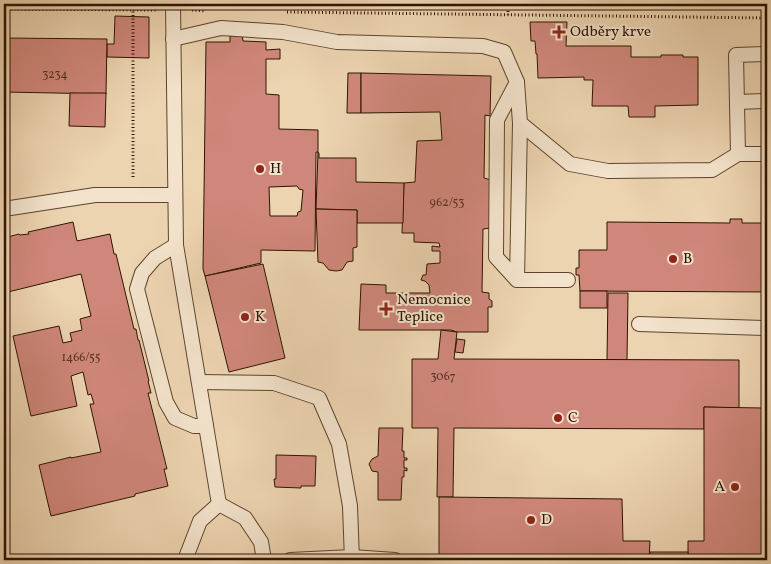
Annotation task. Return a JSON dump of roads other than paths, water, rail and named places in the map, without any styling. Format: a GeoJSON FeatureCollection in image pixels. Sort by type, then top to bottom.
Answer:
{"type":"FeatureCollection","features":[{"type":"Feature","properties":{"kind":"lane"},"geometry":{"type":"LineString","coordinates":[[173,4],[176,245],[219,504]]}},
{"type":"Feature","properties":{"kind":"lane"},"geometry":{"type":"LineString","coordinates":[[173,40],[221,28],[283,32],[337,42],[483,46],[504,52],[517,82],[520,123],[517,280]]}},
{"type":"Feature","properties":{"kind":"lane"},"geometry":{"type":"LineString","coordinates":[[738,154],[736,55],[767,54]]}},
{"type":"Feature","properties":{"kind":"lane"},"geometry":{"type":"LineString","coordinates":[[517,82],[497,120],[496,257],[517,280],[568,280]]}},
{"type":"Feature","properties":{"kind":"lane"},"geometry":{"type":"LineString","coordinates":[[737,102],[767,101]]}},
{"type":"Feature","properties":{"kind":"lane"},"geometry":{"type":"LineString","coordinates":[[520,123],[570,164],[608,171],[712,170],[738,154],[767,154]]}},
{"type":"Feature","properties":{"kind":"lane"},"geometry":{"type":"LineString","coordinates":[[4,210],[95,195],[175,194]]}},
{"type":"Feature","properties":{"kind":"lane"},"geometry":{"type":"LineString","coordinates":[[176,245],[155,258],[142,273],[137,289],[166,402],[175,418],[194,426],[206,426]]}},
{"type":"Feature","properties":{"kind":"lane"},"geometry":{"type":"LineString","coordinates":[[639,324],[767,328]]}},
{"type":"Feature","properties":{"kind":"lane"},"geometry":{"type":"LineString","coordinates":[[198,382],[274,383],[319,398],[338,444],[350,506],[352,559]]}},
{"type":"Feature","properties":{"kind":"lane"},"geometry":{"type":"LineString","coordinates":[[185,560],[200,521],[219,504]]}},
{"type":"Feature","properties":{"kind":"lane"},"geometry":{"type":"LineString","coordinates":[[219,504],[245,518],[261,542],[264,560]]}},
{"type":"Feature","properties":{"kind":"lane"},"geometry":{"type":"LineString","coordinates":[[290,560],[395,560]]}},
{"type":"Feature","properties":{"kind":"place","name":"Odběry krve"},"geometry":{"type":"Point","coordinates":[559,32]}},
{"type":"Feature","properties":{"kind":"place","name":"H"},"geometry":{"type":"Point","coordinates":[260,169]}},
{"type":"Feature","properties":{"kind":"place","name":"B"},"geometry":{"type":"Point","coordinates":[673,259]}},
{"type":"Feature","properties":{"kind":"place","name":"Nemocnice Teplice"},"geometry":{"type":"Point","coordinates":[386,309]}},
{"type":"Feature","properties":{"kind":"place","name":"K"},"geometry":{"type":"Point","coordinates":[245,317]}},
{"type":"Feature","properties":{"kind":"place","name":"C"},"geometry":{"type":"Point","coordinates":[558,418]}},
{"type":"Feature","properties":{"kind":"place","name":"A"},"geometry":{"type":"Point","coordinates":[735,487]}},
{"type":"Feature","properties":{"kind":"place","name":"D"},"geometry":{"type":"Point","coordinates":[531,520]}}]}
